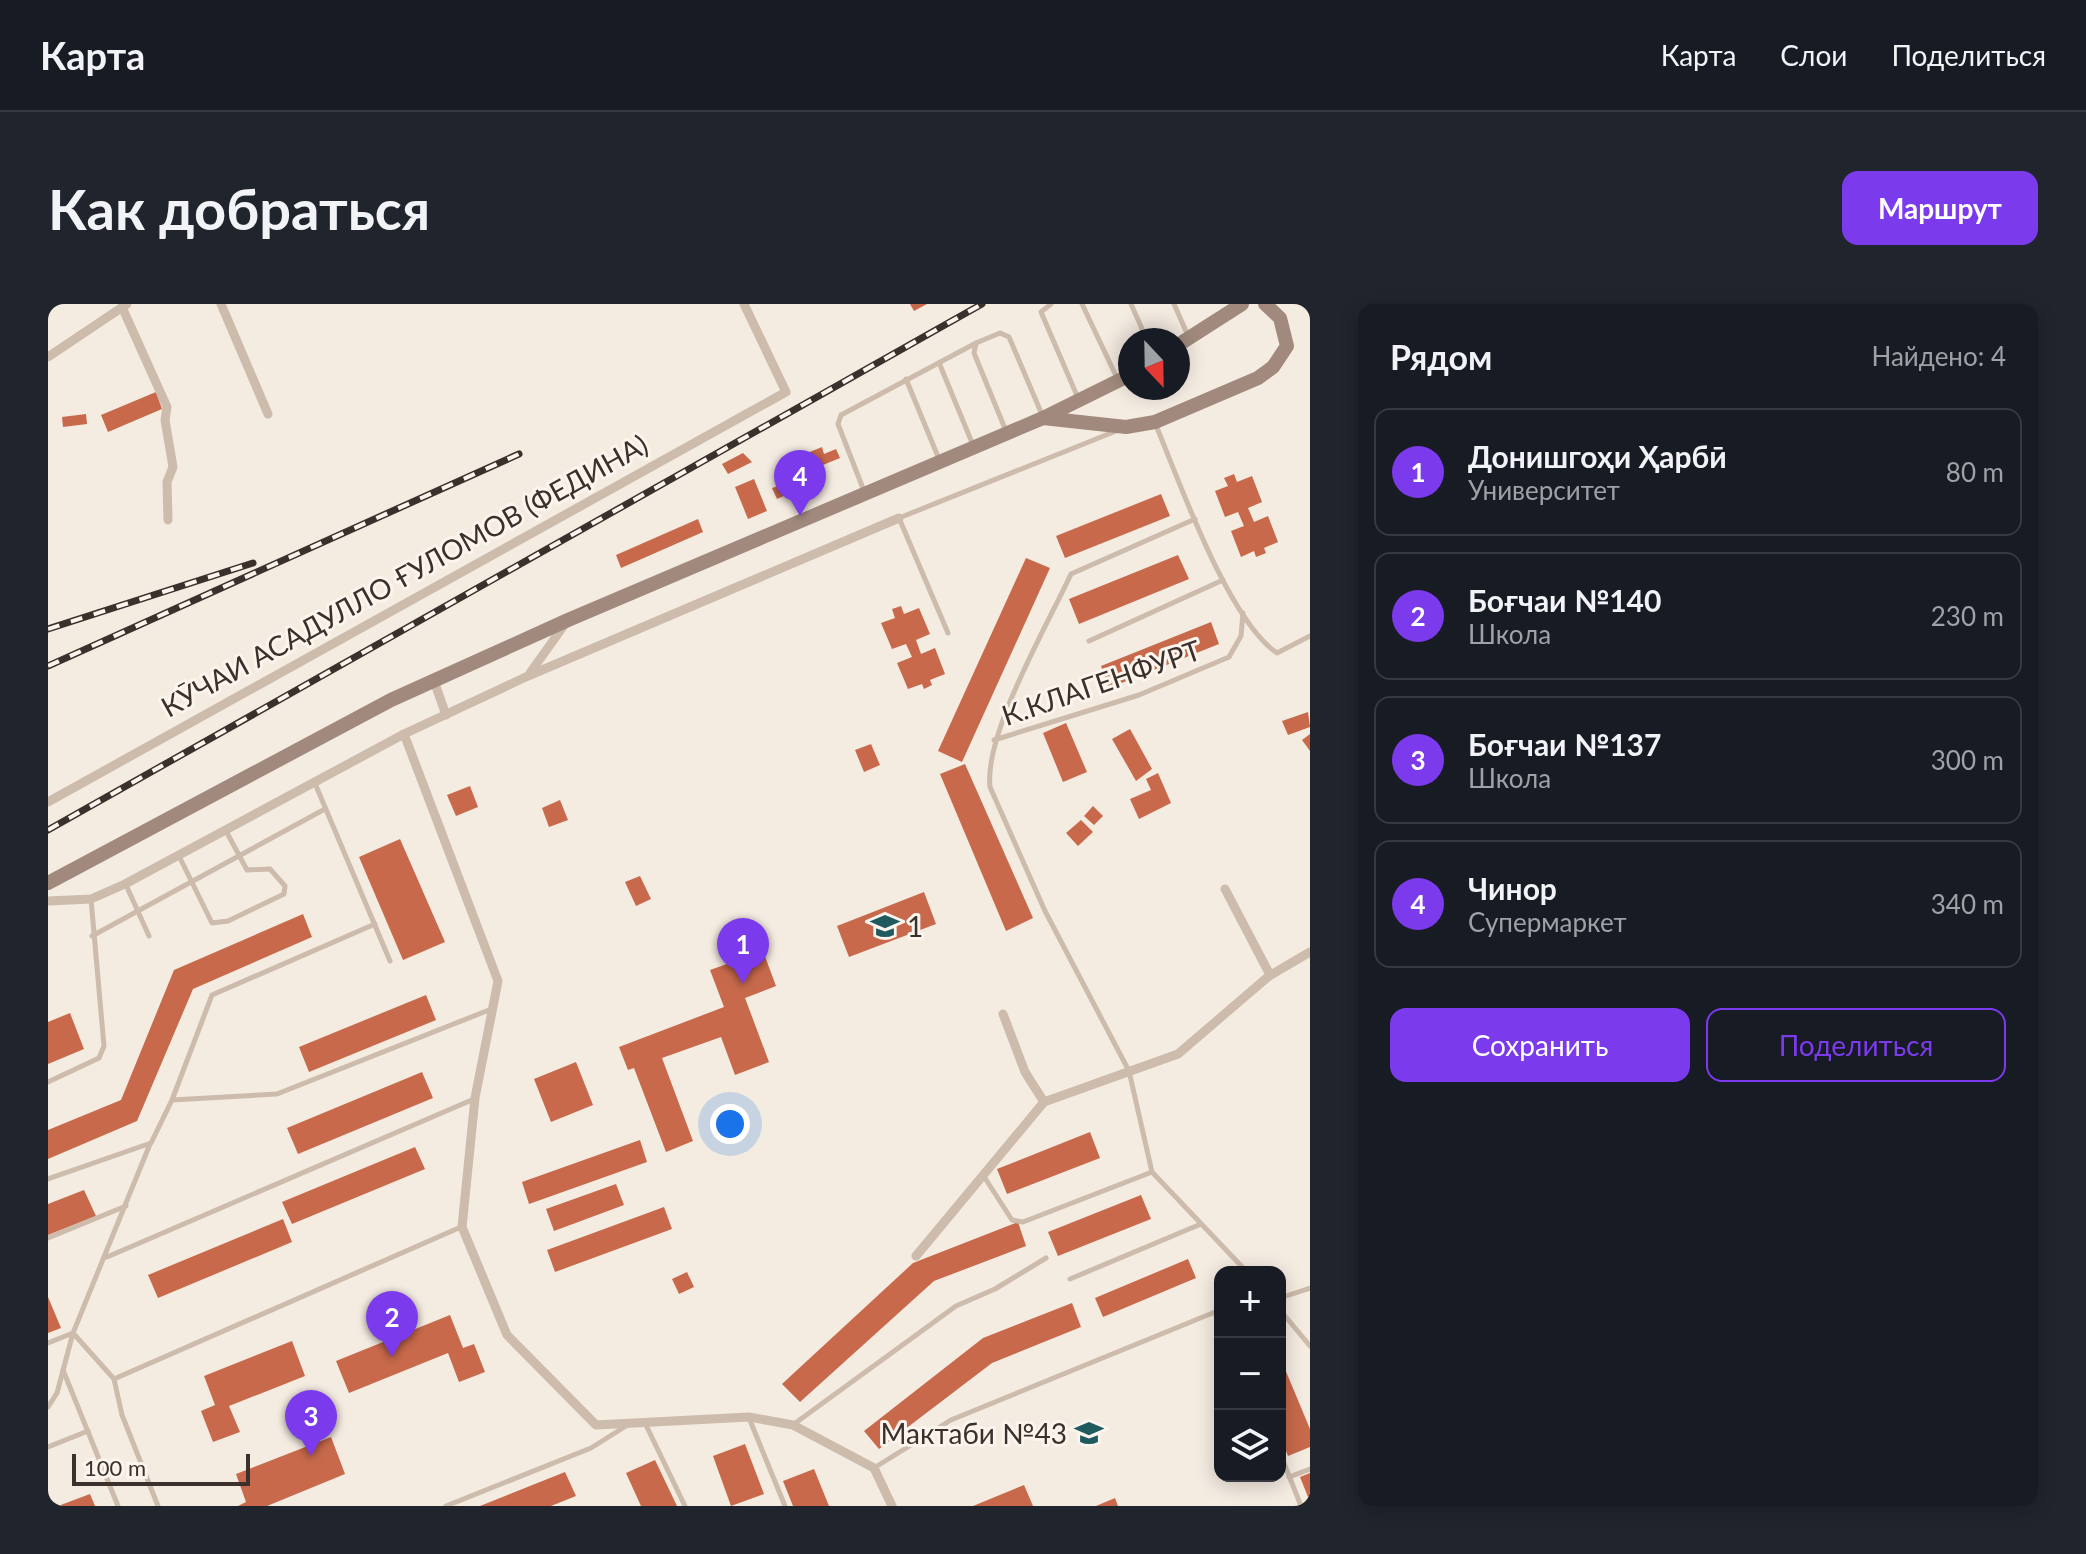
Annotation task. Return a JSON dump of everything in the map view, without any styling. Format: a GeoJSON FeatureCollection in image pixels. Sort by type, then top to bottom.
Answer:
{"type":"FeatureCollection","features":[{"type":"Feature","properties":{"kind":"street"},"geometry":{"type":"LineString","coordinates":[[221,304],[268,414]]}},
{"type":"Feature","properties":{"kind":"street","name":"КӮЧАИ АСАДУЛЛО ҒУЛОМОВ (ФЕДИНА)"},"geometry":{"type":"LineString","coordinates":[[48,802],[786,392],[744,304]]}},
{"type":"Feature","properties":{"kind":"street"},"geometry":{"type":"LineString","coordinates":[[1190,337],[1227,308],[1242,304]]}},
{"type":"Feature","properties":{"kind":"street"},"geometry":{"type":"LineString","coordinates":[[1043,418],[1126,427],[1155,422],[1258,378],[1273,367],[1287,346],[1284,311],[1265,304]]}},
{"type":"Feature","properties":{"kind":"street"},"geometry":{"type":"LineString","coordinates":[[48,357],[124,305],[167,407],[165,420],[173,467],[167,482],[168,520]]}},
{"type":"Feature","properties":{"kind":"street"},"geometry":{"type":"LineString","coordinates":[[48,883],[391,700],[568,620],[1007,434],[1118,381]]}},
{"type":"Feature","properties":{"kind":"street"},"geometry":{"type":"LineString","coordinates":[[48,901],[91,899],[125,884],[404,734],[528,676],[899,518]]}},
{"type":"Feature","properties":{"kind":"street"},"geometry":{"type":"LineString","coordinates":[[528,676],[568,620]]}},
{"type":"Feature","properties":{"kind":"street"},"geometry":{"type":"LineString","coordinates":[[434,681],[446,715]]}},
{"type":"Feature","properties":{"kind":"street"},"geometry":{"type":"LineString","coordinates":[[404,734],[498,981],[475,1098],[462,1227],[507,1335],[596,1425],[749,1417],[793,1425],[874,1468],[892,1506]]}},
{"type":"Feature","properties":{"kind":"street"},"geometry":{"type":"LineString","coordinates":[[1225,889],[1270,975]]}},
{"type":"Feature","properties":{"kind":"street"},"geometry":{"type":"LineString","coordinates":[[916,1256],[1044,1102],[1178,1054],[1270,975],[1310,952]]}},
{"type":"Feature","properties":{"kind":"street"},"geometry":{"type":"LineString","coordinates":[[1003,1014],[1025,1072],[1044,1102]]}},
{"type":"Feature","properties":{"kind":"lane"},"geometry":{"type":"LineString","coordinates":[[1051,304],[1041,312],[1079,400]]}},
{"type":"Feature","properties":{"kind":"lane"},"geometry":{"type":"LineString","coordinates":[[1082,304],[1118,367]]}},
{"type":"Feature","properties":{"kind":"lane"},"geometry":{"type":"LineString","coordinates":[[1131,304],[1142,328]]}},
{"type":"Feature","properties":{"kind":"lane"},"geometry":{"type":"LineString","coordinates":[[1174,304],[1180,328]]}},
{"type":"Feature","properties":{"kind":"lane"},"geometry":{"type":"LineString","coordinates":[[865,494],[838,424],[841,415],[906,379],[940,365],[976,343],[1000,333],[1009,337],[1043,418]]}},
{"type":"Feature","properties":{"kind":"lane"},"geometry":{"type":"LineString","coordinates":[[976,343],[974,353],[1007,434]]}},
{"type":"Feature","properties":{"kind":"lane"},"geometry":{"type":"LineString","coordinates":[[940,365],[974,448]]}},
{"type":"Feature","properties":{"kind":"lane"},"geometry":{"type":"LineString","coordinates":[[906,379],[940,462]]}},
{"type":"Feature","properties":{"kind":"lane"},"geometry":{"type":"LineString","coordinates":[[1155,422],[1223,580],[1244,612],[1277,653],[1310,636]]}},
{"type":"Feature","properties":{"kind":"lane"},"geometry":{"type":"LineString","coordinates":[[948,633],[899,518],[1126,427]]}},
{"type":"Feature","properties":{"kind":"lane"},"geometry":{"type":"LineString","coordinates":[[1195,519],[1071,574],[994,740],[989,772],[990,787],[1045,911],[1129,1071],[1152,1172],[1241,1266]]}},
{"type":"Feature","properties":{"kind":"lane","name":"К.КЛАГЕНФУРТ"},"geometry":{"type":"LineString","coordinates":[[1089,641],[1223,580]]}},
{"type":"Feature","properties":{"kind":"lane","name":"К.КЛАГЕНФУРТ"},"geometry":{"type":"LineString","coordinates":[[994,740],[1139,695],[1229,657],[1241,636],[1244,612]]}},
{"type":"Feature","properties":{"kind":"lane"},"geometry":{"type":"LineString","coordinates":[[313,781],[390,961]]}},
{"type":"Feature","properties":{"kind":"lane"},"geometry":{"type":"LineString","coordinates":[[92,936],[325,809]]}},
{"type":"Feature","properties":{"kind":"lane"},"geometry":{"type":"LineString","coordinates":[[178,855],[212,923],[228,921],[284,894],[285,886],[270,869],[247,870],[225,829]]}},
{"type":"Feature","properties":{"kind":"lane"},"geometry":{"type":"LineString","coordinates":[[125,884],[149,936]]}},
{"type":"Feature","properties":{"kind":"lane"},"geometry":{"type":"LineString","coordinates":[[48,1082],[99,1058],[104,1046],[91,899]]}},
{"type":"Feature","properties":{"kind":"lane"},"geometry":{"type":"LineString","coordinates":[[48,1407],[57,1393],[73,1333],[107,1257],[151,1143],[172,1100],[212,995],[375,924]]}},
{"type":"Feature","properties":{"kind":"lane"},"geometry":{"type":"LineString","coordinates":[[172,1100],[277,1094],[495,1008]]}},
{"type":"Feature","properties":{"kind":"lane"},"geometry":{"type":"LineString","coordinates":[[107,1257],[475,1098]]}},
{"type":"Feature","properties":{"kind":"lane"},"geometry":{"type":"LineString","coordinates":[[48,1179],[151,1143]]}},
{"type":"Feature","properties":{"kind":"lane"},"geometry":{"type":"LineString","coordinates":[[983,1175],[1012,1220],[1023,1222],[1152,1172]]}},
{"type":"Feature","properties":{"kind":"lane"},"geometry":{"type":"LineString","coordinates":[[48,1238],[127,1206]]}},
{"type":"Feature","properties":{"kind":"lane"},"geometry":{"type":"LineString","coordinates":[[1070,1279],[1201,1224]]}},
{"type":"Feature","properties":{"kind":"lane"},"geometry":{"type":"LineString","coordinates":[[114,1379],[462,1227]]}},
{"type":"Feature","properties":{"kind":"lane"},"geometry":{"type":"LineString","coordinates":[[793,1425],[956,1306],[995,1289],[1046,1258]]}},
{"type":"Feature","properties":{"kind":"lane"},"geometry":{"type":"LineString","coordinates":[[1286,1296],[1310,1288]]}},
{"type":"Feature","properties":{"kind":"lane"},"geometry":{"type":"LineString","coordinates":[[874,1468],[951,1420],[1214,1312]]}},
{"type":"Feature","properties":{"kind":"lane"},"geometry":{"type":"LineString","coordinates":[[1286,1317],[1310,1346]]}},
{"type":"Feature","properties":{"kind":"lane"},"geometry":{"type":"LineString","coordinates":[[73,1333],[114,1379],[122,1415],[158,1506]]}},
{"type":"Feature","properties":{"kind":"lane"},"geometry":{"type":"LineString","coordinates":[[48,1343],[73,1333]]}},
{"type":"Feature","properties":{"kind":"lane"},"geometry":{"type":"LineString","coordinates":[[63,1370],[118,1506]]}},
{"type":"Feature","properties":{"kind":"lane"},"geometry":{"type":"LineString","coordinates":[[749,1417],[785,1506]]}},
{"type":"Feature","properties":{"kind":"lane"},"geometry":{"type":"LineString","coordinates":[[446,1506],[591,1448],[631,1423]]}},
{"type":"Feature","properties":{"kind":"lane"},"geometry":{"type":"LineString","coordinates":[[645,1423],[685,1506]]}},
{"type":"Feature","properties":{"kind":"lane"},"geometry":{"type":"LineString","coordinates":[[48,1447],[88,1431]]}},
{"type":"Feature","properties":{"kind":"lane"},"geometry":{"type":"LineString","coordinates":[[1286,1469],[1301,1506]]}},
{"type":"Feature","properties":{"kind":"lane"},"geometry":{"type":"LineString","coordinates":[[1289,1477],[1310,1469]]}},
{"type":"Feature","properties":{"kind":"building"},"geometry":{"type":"Polygon","coordinates":[[[910,304],[927,304],[914,311],[910,304]]]}},
{"type":"Feature","properties":{"kind":"building"},"geometry":{"type":"Polygon","coordinates":[[[156,392],[162,409],[108,432],[101,415],[156,392]]]}},
{"type":"Feature","properties":{"kind":"building"},"geometry":{"type":"Polygon","coordinates":[[[86,414],[87,424],[63,427],[62,417],[86,414]]]}},
{"type":"Feature","properties":{"kind":"building"},"geometry":{"type":"Polygon","coordinates":[[[822,447],[824,454],[836,449],[840,458],[813,469],[807,453],[822,447]]]}},
{"type":"Feature","properties":{"kind":"building"},"geometry":{"type":"Polygon","coordinates":[[[743,453],[752,462],[728,474],[722,464],[743,453]]]}},
{"type":"Feature","properties":{"kind":"building"},"geometry":{"type":"Polygon","coordinates":[[[791,468],[800,489],[777,499],[772,488],[778,486],[774,475],[791,468]]]}},
{"type":"Feature","properties":{"kind":"building"},"geometry":{"type":"Polygon","coordinates":[[[1234,474],[1237,482],[1252,476],[1262,502],[1248,508],[1254,522],[1268,516],[1278,542],[1264,548],[1266,553],[1256,557],[1254,551],[1241,557],[1231,531],[1244,526],[1238,512],[1225,517],[1215,491],[1228,486],[1224,478],[1234,474]]]}},
{"type":"Feature","properties":{"kind":"building"},"geometry":{"type":"Polygon","coordinates":[[[754,479],[767,511],[748,519],[735,487],[754,479]]]}},
{"type":"Feature","properties":{"kind":"building"},"geometry":{"type":"Polygon","coordinates":[[[1161,494],[1170,516],[1065,558],[1056,536],[1161,494]]]}},
{"type":"Feature","properties":{"kind":"building"},"geometry":{"type":"Polygon","coordinates":[[[698,519],[703,532],[621,568],[616,555],[698,519]]]}},
{"type":"Feature","properties":{"kind":"building"},"geometry":{"type":"Polygon","coordinates":[[[1178,555],[1189,579],[1079,624],[1069,599],[1178,555]]]}},
{"type":"Feature","properties":{"kind":"building"},"geometry":{"type":"Polygon","coordinates":[[[1026,558],[1050,568],[962,762],[938,751],[1026,558]]]}},
{"type":"Feature","properties":{"kind":"building"},"geometry":{"type":"Polygon","coordinates":[[[901,606],[904,614],[919,608],[930,634],[916,640],[921,654],[935,648],[945,674],[930,680],[932,685],[924,689],[922,684],[908,689],[897,663],[912,657],[906,644],[892,649],[881,623],[895,618],[892,609],[901,606]]]}},
{"type":"Feature","properties":{"kind":"building"},"geometry":{"type":"Polygon","coordinates":[[[1211,622],[1219,644],[1109,688],[1101,666],[1211,622]]]}},
{"type":"Feature","properties":{"kind":"building"},"geometry":{"type":"Polygon","coordinates":[[[1308,712],[1310,727],[1288,735],[1282,721],[1308,712]]]}},
{"type":"Feature","properties":{"kind":"building"},"geometry":{"type":"Polygon","coordinates":[[[1066,723],[1087,772],[1063,782],[1043,733],[1066,723]]]}},
{"type":"Feature","properties":{"kind":"building"},"geometry":{"type":"Polygon","coordinates":[[[1130,729],[1152,769],[1136,781],[1112,739],[1130,729]]]}},
{"type":"Feature","properties":{"kind":"building"},"geometry":{"type":"Polygon","coordinates":[[[1310,734],[1310,751],[1302,740],[1310,734]]]}},
{"type":"Feature","properties":{"kind":"building"},"geometry":{"type":"Polygon","coordinates":[[[871,744],[880,765],[864,772],[855,750],[871,744]]]}},
{"type":"Feature","properties":{"kind":"building"},"geometry":{"type":"Polygon","coordinates":[[[965,764],[1033,918],[1006,931],[940,774],[965,764]]]}},
{"type":"Feature","properties":{"kind":"building"},"geometry":{"type":"Polygon","coordinates":[[[1158,773],[1171,803],[1139,819],[1130,799],[1151,790],[1146,779],[1158,773]]]}},
{"type":"Feature","properties":{"kind":"building"},"geometry":{"type":"Polygon","coordinates":[[[470,786],[478,807],[456,816],[447,795],[470,786]]]}},
{"type":"Feature","properties":{"kind":"building"},"geometry":{"type":"Polygon","coordinates":[[[560,800],[568,820],[549,827],[542,808],[560,800]]]}},
{"type":"Feature","properties":{"kind":"building"},"geometry":{"type":"Polygon","coordinates":[[[1093,806],[1103,816],[1094,825],[1084,816],[1093,806]]]}},
{"type":"Feature","properties":{"kind":"building"},"geometry":{"type":"Polygon","coordinates":[[[1081,820],[1093,832],[1078,846],[1066,833],[1081,820]]]}},
{"type":"Feature","properties":{"kind":"building"},"geometry":{"type":"Polygon","coordinates":[[[400,839],[445,942],[403,960],[359,857],[400,839]]]}},
{"type":"Feature","properties":{"kind":"building"},"geometry":{"type":"Polygon","coordinates":[[[640,876],[651,899],[636,906],[625,882],[640,876]]]}},
{"type":"Feature","properties":{"kind":"building"},"geometry":{"type":"Polygon","coordinates":[[[924,892],[936,924],[849,957],[837,926],[924,892]]]}},
{"type":"Feature","properties":{"kind":"building"},"geometry":{"type":"Polygon","coordinates":[[[303,914],[312,937],[193,989],[137,1121],[48,1159],[48,1130],[121,1100],[174,970],[303,914]]]}},
{"type":"Feature","properties":{"kind":"building"},"geometry":{"type":"Polygon","coordinates":[[[763,951],[776,986],[745,998],[769,1062],[735,1075],[721,1037],[662,1058],[693,1141],[666,1152],[634,1068],[628,1070],[619,1047],[724,1007],[710,970],[763,951]]]}},
{"type":"Feature","properties":{"kind":"building"},"geometry":{"type":"Polygon","coordinates":[[[426,995],[436,1020],[309,1072],[299,1047],[426,995]]]}},
{"type":"Feature","properties":{"kind":"building"},"geometry":{"type":"Polygon","coordinates":[[[70,1013],[84,1049],[48,1064],[48,1022],[70,1013]]]}},
{"type":"Feature","properties":{"kind":"building"},"geometry":{"type":"Polygon","coordinates":[[[576,1062],[593,1105],[551,1122],[534,1079],[576,1062]]]}},
{"type":"Feature","properties":{"kind":"building"},"geometry":{"type":"Polygon","coordinates":[[[422,1072],[433,1098],[298,1154],[287,1128],[422,1072]]]}},
{"type":"Feature","properties":{"kind":"building"},"geometry":{"type":"Polygon","coordinates":[[[1090,1132],[1100,1158],[1007,1194],[997,1169],[1090,1132]]]}},
{"type":"Feature","properties":{"kind":"building"},"geometry":{"type":"Polygon","coordinates":[[[640,1140],[647,1162],[529,1204],[522,1182],[640,1140]]]}},
{"type":"Feature","properties":{"kind":"building"},"geometry":{"type":"Polygon","coordinates":[[[415,1147],[425,1169],[292,1224],[282,1202],[415,1147]]]}},
{"type":"Feature","properties":{"kind":"building"},"geometry":{"type":"Polygon","coordinates":[[[616,1184],[624,1205],[554,1231],[546,1209],[616,1184]]]}},
{"type":"Feature","properties":{"kind":"building"},"geometry":{"type":"Polygon","coordinates":[[[84,1190],[96,1216],[48,1235],[48,1204],[84,1190]]]}},
{"type":"Feature","properties":{"kind":"building"},"geometry":{"type":"Polygon","coordinates":[[[1141,1195],[1151,1219],[1058,1256],[1048,1232],[1141,1195]]]}},
{"type":"Feature","properties":{"kind":"building"},"geometry":{"type":"Polygon","coordinates":[[[664,1207],[672,1229],[555,1272],[547,1250],[664,1207]]]}},
{"type":"Feature","properties":{"kind":"building"},"geometry":{"type":"Polygon","coordinates":[[[283,1219],[292,1242],[158,1298],[148,1275],[283,1219]]]}},
{"type":"Feature","properties":{"kind":"building"},"geometry":{"type":"Polygon","coordinates":[[[1018,1222],[1026,1246],[934,1281],[800,1402],[782,1384],[913,1263],[1018,1222]]]}},
{"type":"Feature","properties":{"kind":"building"},"geometry":{"type":"Polygon","coordinates":[[[1188,1259],[1196,1278],[1103,1317],[1095,1298],[1188,1259]]]}},
{"type":"Feature","properties":{"kind":"building"},"geometry":{"type":"Polygon","coordinates":[[[687,1272],[694,1287],[679,1294],[672,1279],[687,1272]]]}},
{"type":"Feature","properties":{"kind":"building"},"geometry":{"type":"Polygon","coordinates":[[[48,1297],[61,1328],[48,1333],[48,1297]]]}},
{"type":"Feature","properties":{"kind":"building"},"geometry":{"type":"Polygon","coordinates":[[[1072,1303],[1081,1327],[992,1363],[879,1449],[864,1431],[983,1338],[1072,1303]]]}},
{"type":"Feature","properties":{"kind":"building"},"geometry":{"type":"Polygon","coordinates":[[[450,1315],[463,1348],[474,1344],[485,1372],[459,1382],[448,1353],[349,1393],[336,1361],[450,1315]]]}},
{"type":"Feature","properties":{"kind":"building"},"geometry":{"type":"Polygon","coordinates":[[[292,1341],[305,1376],[229,1406],[240,1432],[213,1442],[201,1411],[215,1405],[204,1376],[292,1341]]]}},
{"type":"Feature","properties":{"kind":"building"},"geometry":{"type":"Polygon","coordinates":[[[1286,1371],[1310,1429],[1310,1447],[1288,1456],[1286,1371]]]}},
{"type":"Feature","properties":{"kind":"building"},"geometry":{"type":"Polygon","coordinates":[[[331,1437],[345,1474],[267,1506],[238,1506],[246,1502],[236,1474],[331,1437]]]}},
{"type":"Feature","properties":{"kind":"building"},"geometry":{"type":"Polygon","coordinates":[[[745,1444],[764,1494],[731,1506],[713,1456],[745,1444]]]}},
{"type":"Feature","properties":{"kind":"building"},"geometry":{"type":"Polygon","coordinates":[[[655,1460],[677,1506],[641,1506],[626,1473],[655,1460]]]}},
{"type":"Feature","properties":{"kind":"building"},"geometry":{"type":"Polygon","coordinates":[[[814,1469],[829,1506],[793,1506],[783,1481],[814,1469]]]}},
{"type":"Feature","properties":{"kind":"building"},"geometry":{"type":"Polygon","coordinates":[[[565,1472],[576,1496],[551,1506],[480,1506],[565,1472]]]}},
{"type":"Feature","properties":{"kind":"building"},"geometry":{"type":"Polygon","coordinates":[[[1310,1473],[1310,1502],[1300,1477],[1310,1473]]]}},
{"type":"Feature","properties":{"kind":"building"},"geometry":{"type":"Polygon","coordinates":[[[1024,1485],[1033,1506],[973,1506],[1024,1485]]]}},
{"type":"Feature","properties":{"kind":"building"},"geometry":{"type":"Polygon","coordinates":[[[90,1494],[95,1506],[58,1506],[90,1494]]]}},
{"type":"Feature","properties":{"kind":"building"},"geometry":{"type":"Polygon","coordinates":[[[1115,1498],[1118,1506],[1096,1506],[1115,1498]]]}},
{"type":"Feature","properties":{"kind":"railway"},"geometry":{"type":"LineString","coordinates":[[48,830],[982,304]]}},
{"type":"Feature","properties":{"kind":"railway"},"geometry":{"type":"LineString","coordinates":[[48,666],[519,454]]}},
{"type":"Feature","properties":{"kind":"railway"},"geometry":{"type":"LineString","coordinates":[[48,629],[253,563]]}},
{"type":"Feature","properties":{"kind":"place","name":"Чинор"},"geometry":{"type":"Point","coordinates":[800,516]}},
{"type":"Feature","properties":{"kind":"place","name":"1"},"geometry":{"type":"Point","coordinates":[885,926]}},
{"type":"Feature","properties":{"kind":"place","name":"Донишгоҳи Ҳарбӣ"},"geometry":{"type":"Point","coordinates":[743,984]}},
{"type":"Feature","properties":{"kind":"place","name":"Боғчаи №140"},"geometry":{"type":"Point","coordinates":[392,1357]}},
{"type":"Feature","properties":{"kind":"place","name":"Мактаби №43"},"geometry":{"type":"Point","coordinates":[1089,1433]}},
{"type":"Feature","properties":{"kind":"place","name":"Боғчаи №137"},"geometry":{"type":"Point","coordinates":[311,1456]}}]}
